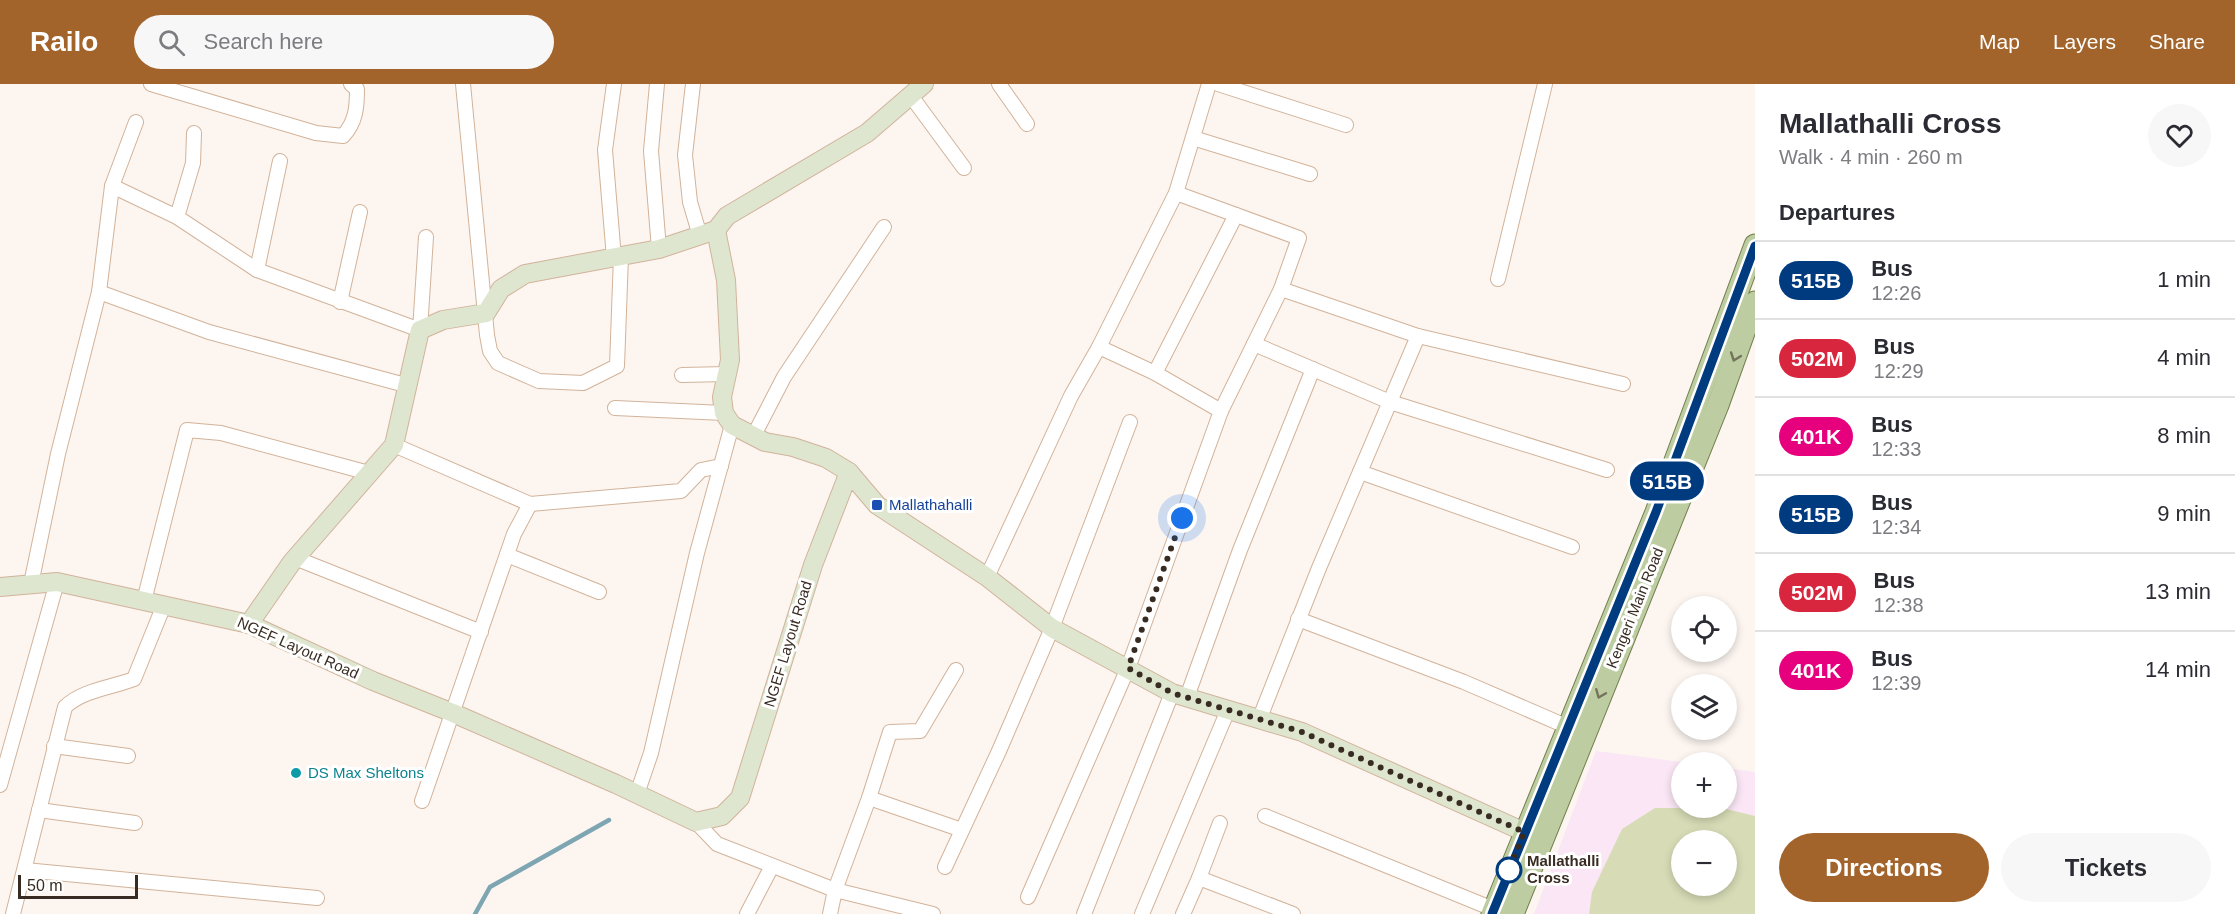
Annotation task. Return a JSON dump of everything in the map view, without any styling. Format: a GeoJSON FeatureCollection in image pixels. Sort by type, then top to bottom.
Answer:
{"type":"FeatureCollection","features":[{"type":"Feature","properties":{"kind":"main road","name":"Kengeri Main Road"},"geometry":{"type":"LineString","coordinates":[[1533,836],[1568,727],[1656,512],[1755,246]]}},
{"type":"Feature","properties":{"kind":"main road","name":"Kengeri Main Road"},"geometry":{"type":"LineString","coordinates":[[1499,912],[1718,405],[1755,302]]}},
{"type":"Feature","properties":{"kind":"street"},"geometry":{"type":"LineString","coordinates":[[151,84],[316,133],[343,136],[352,126],[357,106],[357,89],[351,84]]}},
{"type":"Feature","properties":{"kind":"street"},"geometry":{"type":"LineString","coordinates":[[463,84],[490,351],[498,363],[539,381],[583,383],[617,366],[618,257],[605,150],[614,84]]}},
{"type":"Feature","properties":{"kind":"street"},"geometry":{"type":"LineString","coordinates":[[657,84],[651,151],[659,249]]}},
{"type":"Feature","properties":{"kind":"street"},"geometry":{"type":"LineString","coordinates":[[637,794],[651,753],[697,553],[721,466],[728,419],[722,397],[729,360],[726,280],[708,233],[690,202],[685,155],[693,84]]}},
{"type":"Feature","properties":{"kind":"street"},"geometry":{"type":"LineString","coordinates":[[999,84],[1027,124]]}},
{"type":"Feature","properties":{"kind":"street"},"geometry":{"type":"LineString","coordinates":[[987,577],[1071,396],[1099,347],[1176,193],[1209,84]]}},
{"type":"Feature","properties":{"kind":"street"},"geometry":{"type":"LineString","coordinates":[[1218,84],[1346,125]]}},
{"type":"Feature","properties":{"kind":"street"},"geometry":{"type":"LineString","coordinates":[[1498,279],[1545,84]]}},
{"type":"Feature","properties":{"kind":"street"},"geometry":{"type":"LineString","coordinates":[[112,186],[177,217],[257,270],[420,330],[443,320],[486,313],[501,290],[525,274],[659,249],[708,233],[727,216],[867,133],[917,90],[964,168]]}},
{"type":"Feature","properties":{"kind":"street"},"geometry":{"type":"LineString","coordinates":[[31,584],[58,454],[99,292],[112,186],[136,122]]}},
{"type":"Feature","properties":{"kind":"street"},"geometry":{"type":"LineString","coordinates":[[177,217],[193,164],[194,133]]}},
{"type":"Feature","properties":{"kind":"street"},"geometry":{"type":"LineString","coordinates":[[1193,138],[1310,174]]}},
{"type":"Feature","properties":{"kind":"street"},"geometry":{"type":"LineString","coordinates":[[257,270],[280,161]]}},
{"type":"Feature","properties":{"kind":"street"},"geometry":{"type":"LineString","coordinates":[[1028,897],[1128,668],[1221,411],[1281,289],[1299,238],[1176,193]]}},
{"type":"Feature","properties":{"kind":"street"},"geometry":{"type":"LineString","coordinates":[[340,302],[360,212]]}},
{"type":"Feature","properties":{"kind":"street"},"geometry":{"type":"LineString","coordinates":[[1155,373],[1236,215]]}},
{"type":"Feature","properties":{"kind":"street"},"geometry":{"type":"LineString","coordinates":[[754,435],[784,377],[884,227]]}},
{"type":"Feature","properties":{"kind":"street"},"geometry":{"type":"LineString","coordinates":[[249,624],[295,558],[394,445],[420,330],[426,237]]}},
{"type":"Feature","properties":{"kind":"street"},"geometry":{"type":"LineString","coordinates":[[1281,289],[1418,336],[1623,384]]}},
{"type":"Feature","properties":{"kind":"street"},"geometry":{"type":"LineString","coordinates":[[99,292],[209,332],[409,386]]}},
{"type":"Feature","properties":{"kind":"street"},"geometry":{"type":"LineString","coordinates":[[1259,720],[1298,619],[1418,336]]}},
{"type":"Feature","properties":{"kind":"street"},"geometry":{"type":"LineString","coordinates":[[1254,344],[1390,402],[1607,470]]}},
{"type":"Feature","properties":{"kind":"street"},"geometry":{"type":"LineString","coordinates":[[1099,347],[1155,373],[1221,411]]}},
{"type":"Feature","properties":{"kind":"street"},"geometry":{"type":"LineString","coordinates":[[1084,914],[1180,695],[1313,369]]}},
{"type":"Feature","properties":{"kind":"street"},"geometry":{"type":"LineString","coordinates":[[682,375],[727,374]]}},
{"type":"Feature","properties":{"kind":"street"},"geometry":{"type":"LineString","coordinates":[[615,408],[728,419],[765,442],[793,447],[826,458],[849,472],[877,505],[987,577],[1052,628],[1180,695],[1302,732],[1533,836]]}},
{"type":"Feature","properties":{"kind":"street"},"geometry":{"type":"LineString","coordinates":[[945,867],[1052,628],[1130,422]]}},
{"type":"Feature","properties":{"kind":"street"},"geometry":{"type":"LineString","coordinates":[[144,601],[187,430],[221,433],[369,473]]}},
{"type":"Feature","properties":{"kind":"street"},"geometry":{"type":"LineString","coordinates":[[394,445],[530,504],[681,491],[701,470],[721,466]]}},
{"type":"Feature","properties":{"kind":"street","name":"NGEF Layout Road"},"geometry":{"type":"LineString","coordinates":[[0,587],[57,582],[249,624],[373,681],[453,712],[696,822],[722,816],[740,798],[813,565],[849,472]]}},
{"type":"Feature","properties":{"kind":"street"},"geometry":{"type":"LineString","coordinates":[[1360,472],[1572,547]]}},
{"type":"Feature","properties":{"kind":"street"},"geometry":{"type":"LineString","coordinates":[[422,801],[514,534],[530,504]]}},
{"type":"Feature","properties":{"kind":"street"},"geometry":{"type":"LineString","coordinates":[[507,555],[599,592]]}},
{"type":"Feature","properties":{"kind":"street"},"geometry":{"type":"LineString","coordinates":[[295,558],[480,632]]}},
{"type":"Feature","properties":{"kind":"street"},"geometry":{"type":"LineString","coordinates":[[0,785],[57,582]]}},
{"type":"Feature","properties":{"kind":"street"},"geometry":{"type":"LineString","coordinates":[[13,914],[65,707],[78,695],[102,691],[134,680],[164,605]]}},
{"type":"Feature","properties":{"kind":"street"},"geometry":{"type":"LineString","coordinates":[[1298,619],[1464,682],[1568,727]]}},
{"type":"Feature","properties":{"kind":"street"},"geometry":{"type":"LineString","coordinates":[[830,914],[835,890],[869,798],[890,732],[920,731],[956,670]]}},
{"type":"Feature","properties":{"kind":"street"},"geometry":{"type":"LineString","coordinates":[[1142,914],[1228,710]]}},
{"type":"Feature","properties":{"kind":"street"},"geometry":{"type":"LineString","coordinates":[[54,746],[128,756]]}},
{"type":"Feature","properties":{"kind":"street"},"geometry":{"type":"LineString","coordinates":[[869,798],[962,830]]}},
{"type":"Feature","properties":{"kind":"street"},"geometry":{"type":"LineString","coordinates":[[39,810],[135,823]]}},
{"type":"Feature","properties":{"kind":"street"},"geometry":{"type":"LineString","coordinates":[[1265,816],[1499,912]]}},
{"type":"Feature","properties":{"kind":"street"},"geometry":{"type":"LineString","coordinates":[[696,822],[717,844],[772,866],[835,890],[933,914]]}},
{"type":"Feature","properties":{"kind":"street"},"geometry":{"type":"LineString","coordinates":[[1183,914],[1220,823]]}},
{"type":"Feature","properties":{"kind":"street"},"geometry":{"type":"LineString","coordinates":[[747,914],[772,866]]}},
{"type":"Feature","properties":{"kind":"street"},"geometry":{"type":"LineString","coordinates":[[25,870],[317,898]]}},
{"type":"Feature","properties":{"kind":"street"},"geometry":{"type":"LineString","coordinates":[[1199,878],[1293,914]]}},
{"type":"Feature","properties":{"kind":"shaded area"},"geometry":{"type":"Polygon","coordinates":[[[1596,751],[1671,761],[1671,818],[1737,818],[1737,769],[1755,772],[1755,914],[1534,914],[1596,751]]]}},
{"type":"Feature","properties":{"kind":"green space"},"geometry":{"type":"Polygon","coordinates":[[[1655,808],[1671,808],[1671,818],[1737,818],[1737,812],[1755,816],[1755,914],[1589,914],[1592,892],[1622,829],[1655,808]]]}},
{"type":"Feature","properties":{"kind":"waterway"},"geometry":{"type":"LineString","coordinates":[[475,914],[490,887],[609,820]]}},
{"type":"Feature","properties":{"kind":"bus line","name":"515B"},"geometry":{"type":"LineString","coordinates":[[1492,914],[1656,512],[1755,246]]}},
{"type":"Feature","properties":{"kind":"place","name":"Mallathahalli"},"geometry":{"type":"Point","coordinates":[877,505]}},
{"type":"Feature","properties":{"kind":"place","name":"DS Max Sheltons"},"geometry":{"type":"Point","coordinates":[296,773]}},
{"type":"Feature","properties":{"kind":"place","name":"Mallathalli Cross"},"geometry":{"type":"Point","coordinates":[1509,870]}},
{"type":"Feature","properties":{"kind":"route"},"geometry":{"type":"LineString","coordinates":[[1182,518],[1128,668],[1172,693],[1302,732],[1524,832],[1509,870]]}}]}
